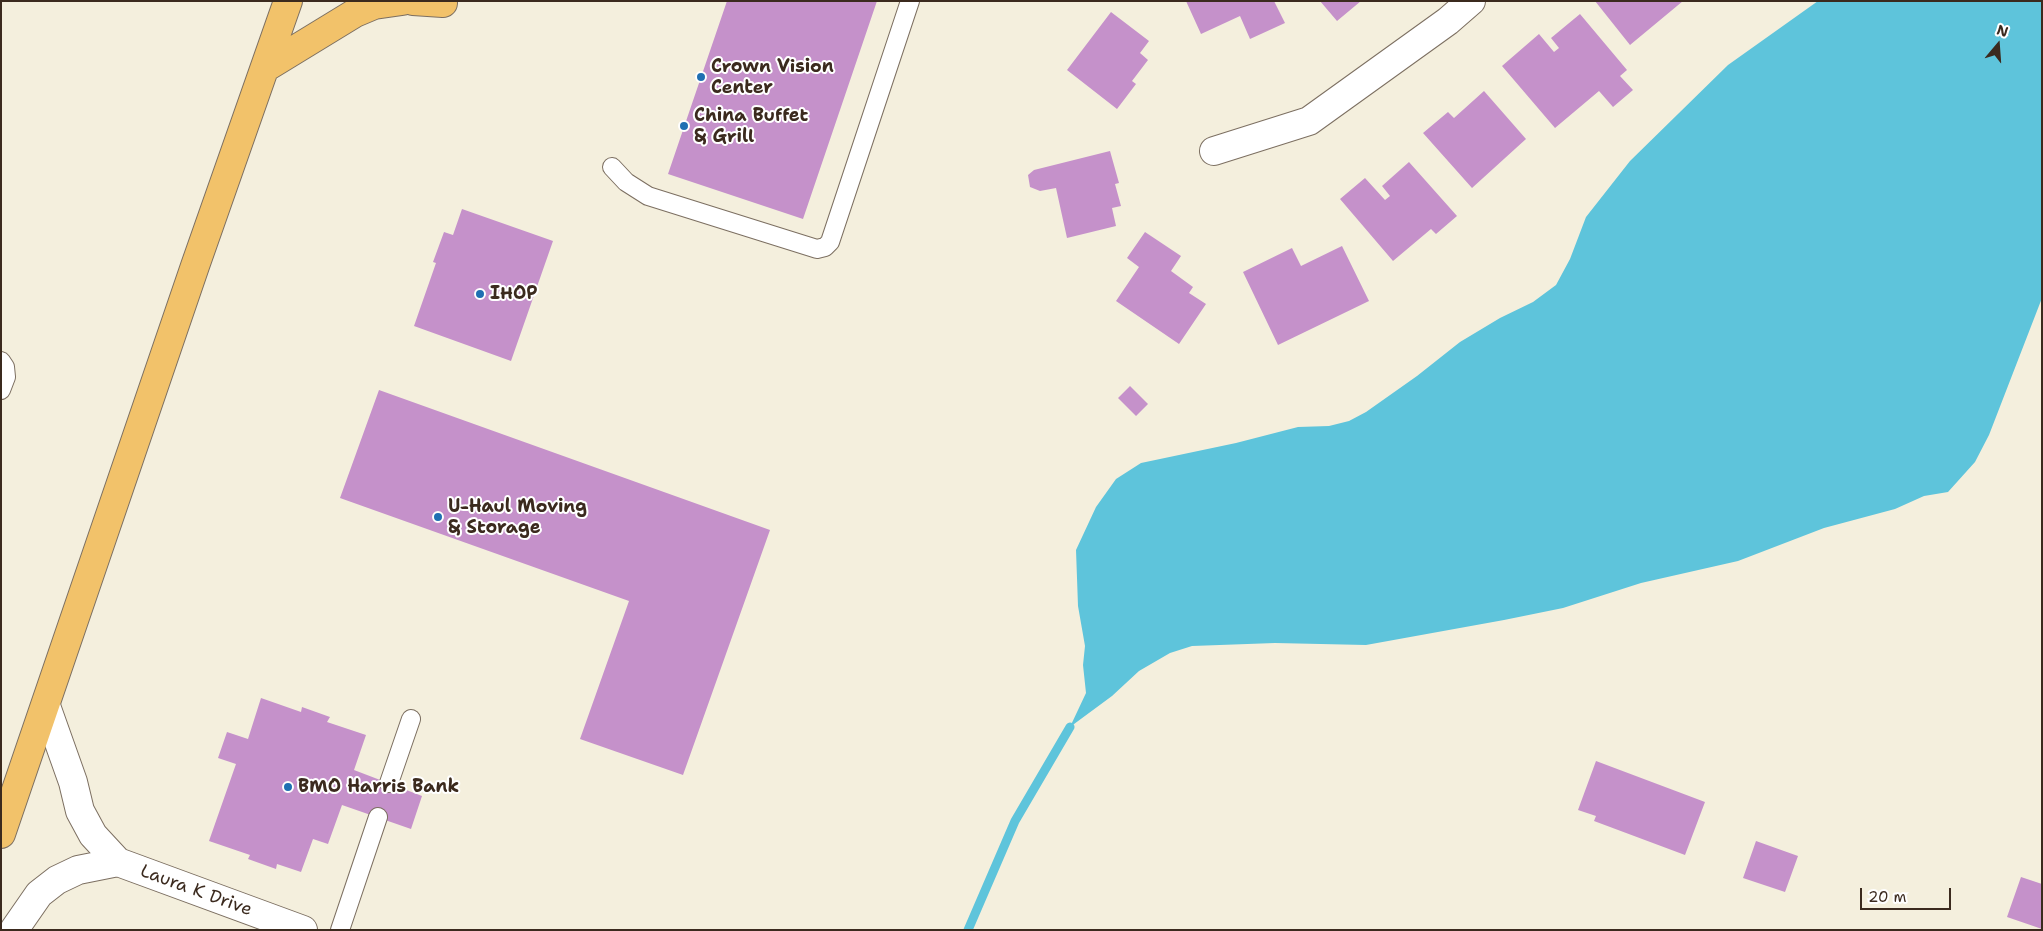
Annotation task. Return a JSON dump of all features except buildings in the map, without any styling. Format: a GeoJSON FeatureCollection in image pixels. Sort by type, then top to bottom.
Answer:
{"type":"FeatureCollection","features":[{"type":"Feature","properties":{"kind":"main road"},"geometry":{"type":"LineString","coordinates":[[2,832],[195,266],[288,1]]}},
{"type":"Feature","properties":{"kind":"main road"},"geometry":{"type":"LineString","coordinates":[[266,68],[355,13],[374,5],[402,1]]}},
{"type":"Feature","properties":{"kind":"main road"},"geometry":{"type":"LineString","coordinates":[[413,1],[443,3],[440,1]]}},
{"type":"Feature","properties":{"kind":"street"},"geometry":{"type":"LineString","coordinates":[[1214,150],[1309,121],[1448,21],[1471,1]]}},
{"type":"Feature","properties":{"kind":"street"},"geometry":{"type":"LineString","coordinates":[[46,706],[73,782],[80,811],[93,834],[118,862]]}},
{"type":"Feature","properties":{"kind":"street"},"geometry":{"type":"LineString","coordinates":[[14,930],[39,894],[58,880],[78,870],[118,862]]}},
{"type":"Feature","properties":{"kind":"street","name":"Laura K Drive"},"geometry":{"type":"LineString","coordinates":[[118,862],[303,930]]}},
{"type":"Feature","properties":{"kind":"lane"},"geometry":{"type":"LineString","coordinates":[[612,167],[626,182],[648,196],[816,249],[825,247],[830,242],[910,1]]}},
{"type":"Feature","properties":{"kind":"lane"},"geometry":{"type":"LineString","coordinates":[[1,361],[5,367],[6,377],[1,390]]}},
{"type":"Feature","properties":{"kind":"lane"},"geometry":{"type":"LineString","coordinates":[[389,783],[411,719]]}},
{"type":"Feature","properties":{"kind":"lane"},"geometry":{"type":"LineString","coordinates":[[340,930],[378,817]]}},
{"type":"Feature","properties":{"kind":"water"},"geometry":{"type":"Polygon","coordinates":[[[1818,1],[2042,1],[2042,298],[1989,435],[1975,462],[1948,492],[1924,496],[1895,509],[1824,528],[1738,561],[1641,583],[1563,608],[1366,645],[1275,643],[1192,646],[1170,653],[1139,671],[1112,696],[1070,727],[1086,693],[1083,665],[1085,646],[1078,606],[1076,550],[1096,507],[1116,479],[1141,463],[1236,443],[1298,427],[1329,426],[1349,421],[1366,412],[1417,376],[1460,342],[1500,318],[1533,302],[1556,285],[1570,259],[1586,217],[1630,161],[1728,65],[1818,1]]]}},
{"type":"Feature","properties":{"kind":"waterway"},"geometry":{"type":"LineString","coordinates":[[968,930],[1015,821],[1070,727]]}},
{"type":"Feature","properties":{"kind":"place","name":"Crown Vision Center"},"geometry":{"type":"Point","coordinates":[701,77]}},
{"type":"Feature","properties":{"kind":"place","name":"China Buffet & Grill"},"geometry":{"type":"Point","coordinates":[684,126]}},
{"type":"Feature","properties":{"kind":"place","name":"IHOP"},"geometry":{"type":"Point","coordinates":[480,294]}},
{"type":"Feature","properties":{"kind":"place","name":"U-Haul Moving & Storage"},"geometry":{"type":"Point","coordinates":[438,517]}},
{"type":"Feature","properties":{"kind":"place","name":"BMO Harris Bank"},"geometry":{"type":"Point","coordinates":[288,787]}}]}
